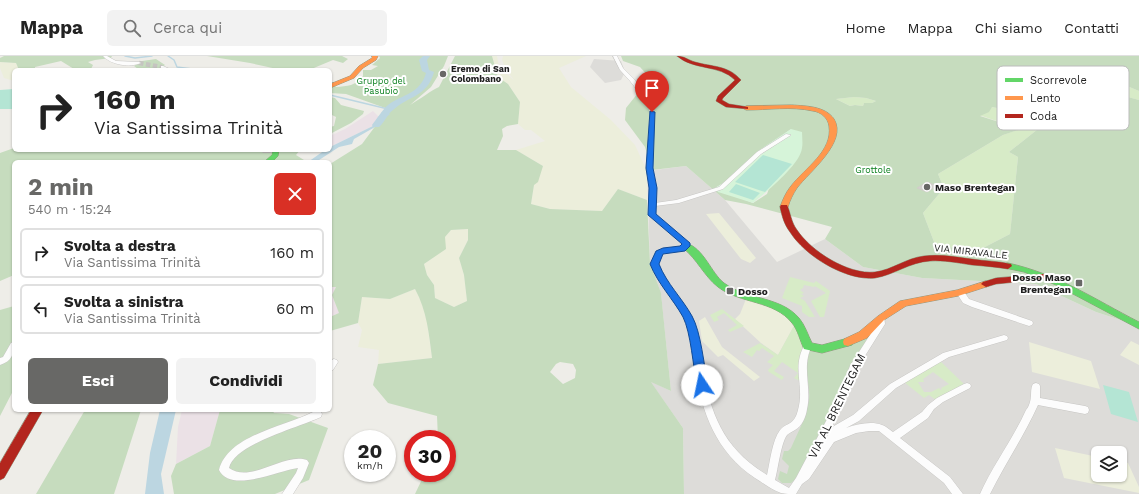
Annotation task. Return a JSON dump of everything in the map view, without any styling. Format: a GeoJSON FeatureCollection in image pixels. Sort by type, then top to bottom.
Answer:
{"type":"FeatureCollection","features":[{"type":"Feature","properties":{"kind":"street"},"geometry":{"type":"LineString","coordinates":[[105,56],[108,60],[115,62],[139,63]]}},
{"type":"Feature","properties":{"kind":"street"},"geometry":{"type":"LineString","coordinates":[[332,86],[354,77],[359,72],[360,67],[374,59],[375,56]]}},
{"type":"Feature","properties":{"kind":"street"},"geometry":{"type":"LineString","coordinates":[[615,56],[621,69],[632,80],[649,103],[652,112],[649,168],[653,188],[651,213],[654,218],[683,239],[686,246],[698,254],[720,285],[788,313],[798,324],[808,346]]}},
{"type":"Feature","properties":{"kind":"street","name":"VIA MIRAVALLE"},"geometry":{"type":"LineString","coordinates":[[680,56],[682,59],[689,62],[724,69],[735,75],[738,80],[720,97],[720,101],[726,106],[742,109],[787,107],[816,110],[826,114],[830,118],[833,129],[831,141],[824,154],[785,201],[784,207],[785,218],[792,231],[826,261],[845,270],[872,275],[883,273],[915,259],[935,257],[1010,267],[1047,277],[1139,326]]}},
{"type":"Feature","properties":{"kind":"street"},"geometry":{"type":"LineString","coordinates":[[652,204],[677,202],[713,191],[726,184],[759,152],[788,135]]}},
{"type":"Feature","properties":{"kind":"street"},"geometry":{"type":"LineString","coordinates":[[267,159],[275,156],[276,152]]}},
{"type":"Feature","properties":{"kind":"street"},"geometry":{"type":"LineString","coordinates":[[686,246],[682,249],[663,251],[660,253],[654,264],[656,270],[688,317],[705,395],[713,418],[723,440],[739,460],[790,494]]}},
{"type":"Feature","properties":{"kind":"street"},"geometry":{"type":"LineString","coordinates":[[808,346],[822,349],[842,344],[863,335],[881,318],[903,303],[960,292],[996,281],[1047,277]]}},
{"type":"Feature","properties":{"kind":"street"},"geometry":{"type":"LineString","coordinates":[[960,292],[966,300],[975,305],[1029,323]]}},
{"type":"Feature","properties":{"kind":"street","name":"VIA AL BRENTEGAM"},"geometry":{"type":"LineString","coordinates":[[790,494],[799,481],[838,406],[854,366],[881,324],[881,318]]}},
{"type":"Feature","properties":{"kind":"street"},"geometry":{"type":"LineString","coordinates":[[799,481],[806,476],[838,430],[856,418],[893,386],[936,360],[1004,338]]}},
{"type":"Feature","properties":{"kind":"street"},"geometry":{"type":"LineString","coordinates":[[770,482],[784,433],[799,420],[803,410],[805,400],[802,359],[804,351],[808,346]]}},
{"type":"Feature","properties":{"kind":"street"},"geometry":{"type":"LineString","coordinates":[[0,362],[6,359],[12,348]]}},
{"type":"Feature","properties":{"kind":"street"},"geometry":{"type":"LineString","coordinates":[[894,437],[926,415],[931,407],[940,400],[966,386]]}},
{"type":"Feature","properties":{"kind":"street"},"geometry":{"type":"LineString","coordinates":[[985,494],[1017,438],[1035,401],[1036,386]]}},
{"type":"Feature","properties":{"kind":"street"},"geometry":{"type":"LineString","coordinates":[[1035,401],[1086,410]]}},
{"type":"Feature","properties":{"kind":"street"},"geometry":{"type":"LineString","coordinates":[[0,474],[36,412]]}},
{"type":"Feature","properties":{"kind":"street"},"geometry":{"type":"LineString","coordinates":[[287,494],[300,475],[304,463],[295,463],[274,471],[254,475],[234,476],[224,470],[227,460],[238,449],[285,427],[306,421],[318,414],[317,412]]}},
{"type":"Feature","properties":{"kind":"street"},"geometry":{"type":"LineString","coordinates":[[832,439],[842,433],[875,427],[881,428],[947,480],[958,494]]}},
{"type":"Feature","properties":{"kind":"shaded area"},"geometry":{"type":"Polygon","coordinates":[[[594,59],[621,61],[625,72],[621,80],[605,83],[590,67],[594,59]]]}},
{"type":"Feature","properties":{"kind":"shaded area"},"geometry":{"type":"Polygon","coordinates":[[[373,111],[381,119],[377,124],[332,146],[332,135],[345,129],[373,111]]]}},
{"type":"Feature","properties":{"kind":"shaded area"},"geometry":{"type":"Polygon","coordinates":[[[686,166],[725,200],[777,262],[825,239],[863,267],[922,278],[1036,284],[1096,312],[1139,326],[1139,494],[684,494],[683,428],[650,381],[671,391],[661,294],[650,263],[647,171],[686,166]]]}},
{"type":"Feature","properties":{"kind":"shaded area"},"geometry":{"type":"Polygon","coordinates":[[[337,286],[332,295],[332,287],[337,286]]]}},
{"type":"Feature","properties":{"kind":"shaded area"},"geometry":{"type":"Polygon","coordinates":[[[332,295],[340,313],[332,316],[332,295]]]}},
{"type":"Feature","properties":{"kind":"shaded area"},"geometry":{"type":"Polygon","coordinates":[[[182,412],[219,412],[210,446],[176,464],[178,427],[182,412]]]}},
{"type":"Feature","properties":{"kind":"green space"},"geometry":{"type":"Polygon","coordinates":[[[4,56],[112,56],[111,58],[88,62],[93,65],[92,68],[72,68],[61,61],[35,68],[18,68],[16,63],[0,62],[0,58],[4,56]]]}},
{"type":"Feature","properties":{"kind":"green space","name":"Gruppo del Pasubio"},"geometry":{"type":"Polygon","coordinates":[[[207,56],[342,56],[348,59],[343,63],[333,60],[314,68],[273,68],[207,56]]]}},
{"type":"Feature","properties":{"kind":"green space"},"geometry":{"type":"Polygon","coordinates":[[[379,56],[448,56],[444,66],[431,87],[410,105],[439,87],[455,56],[492,56],[498,77],[508,84],[520,102],[518,124],[507,126],[502,129],[503,136],[497,150],[516,150],[543,166],[538,182],[534,185],[531,204],[550,209],[602,211],[618,189],[647,200],[650,263],[661,293],[671,391],[651,382],[683,428],[684,494],[415,494],[421,482],[456,482],[456,430],[438,430],[437,416],[388,403],[373,385],[378,364],[432,358],[425,314],[415,289],[390,299],[362,297],[358,323],[332,330],[332,316],[339,313],[332,295],[336,287],[332,287],[332,163],[362,144],[388,109],[346,94],[332,93],[332,82],[334,82],[336,87],[354,84],[363,76],[363,70],[371,70],[378,66],[372,65],[380,58],[379,56]],[[468,229],[451,230],[445,237],[446,249],[424,264],[427,275],[434,285],[435,298],[454,307],[467,301],[464,275],[459,258],[468,240],[468,229]],[[560,362],[556,364],[550,372],[563,384],[575,378],[576,370],[573,364],[560,362]]]}},
{"type":"Feature","properties":{"kind":"green space"},"geometry":{"type":"Polygon","coordinates":[[[492,56],[497,56],[499,67],[514,80],[506,70],[502,60],[503,56],[586,56],[559,68],[571,87],[611,120],[635,145],[647,171],[647,200],[618,189],[602,211],[550,209],[531,204],[534,185],[543,166],[516,150],[545,141],[531,130],[525,130],[518,124],[520,102],[508,84],[498,77],[492,56]]]}},
{"type":"Feature","properties":{"kind":"green space","name":"Grottole"},"geometry":{"type":"Polygon","coordinates":[[[621,56],[1139,56],[1139,91],[1129,87],[1129,66],[997,66],[997,108],[992,107],[989,112],[980,116],[997,121],[997,130],[1018,130],[1003,135],[938,174],[944,188],[923,213],[936,247],[983,248],[1010,234],[1018,157],[1009,152],[1037,130],[1129,130],[1129,97],[1139,100],[1139,326],[1096,312],[1036,284],[922,278],[863,267],[825,239],[832,227],[746,204],[725,200],[686,166],[652,170],[645,147],[625,120],[626,108],[642,88],[659,88],[640,67],[623,61],[621,56]],[[854,97],[836,99],[850,106],[863,106],[864,103],[872,103],[876,101],[854,97]],[[791,129],[748,161],[730,179],[715,188],[753,203],[767,194],[791,129]]]}},
{"type":"Feature","properties":{"kind":"green space"},"geometry":{"type":"Polygon","coordinates":[[[156,59],[165,65],[161,68],[137,68],[134,66],[142,61],[156,59]]]}},
{"type":"Feature","properties":{"kind":"green space"},"geometry":{"type":"Polygon","coordinates":[[[0,62],[16,63],[18,68],[12,68],[12,80],[4,78],[0,68],[0,62]]]}},
{"type":"Feature","properties":{"kind":"green space"},"geometry":{"type":"Polygon","coordinates":[[[1129,87],[1139,91],[1139,100],[1129,97],[1129,87]]]}},
{"type":"Feature","properties":{"kind":"green space"},"geometry":{"type":"Polygon","coordinates":[[[12,89],[12,109],[0,109],[0,90],[12,89]]]}},
{"type":"Feature","properties":{"kind":"green space"},"geometry":{"type":"Polygon","coordinates":[[[332,97],[335,98],[341,105],[364,111],[363,114],[351,123],[332,133],[332,126],[334,126],[336,117],[332,115],[332,97]]]}},
{"type":"Feature","properties":{"kind":"green space"},"geometry":{"type":"Polygon","coordinates":[[[854,97],[876,101],[872,103],[864,103],[863,106],[850,106],[836,99],[854,97]]]}},
{"type":"Feature","properties":{"kind":"green space"},"geometry":{"type":"Polygon","coordinates":[[[992,107],[997,108],[997,121],[979,115],[992,107]]]}},
{"type":"Feature","properties":{"kind":"green space"},"geometry":{"type":"Polygon","coordinates":[[[791,129],[802,132],[802,146],[800,155],[782,178],[766,192],[753,203],[718,192],[715,188],[730,179],[758,151],[791,129]]]}},
{"type":"Feature","properties":{"kind":"green space"},"geometry":{"type":"Polygon","coordinates":[[[1017,130],[1037,130],[1009,152],[1018,157],[1010,234],[983,248],[936,247],[923,213],[944,188],[938,174],[1003,135],[1017,130]]]}},
{"type":"Feature","properties":{"kind":"green space"},"geometry":{"type":"Polygon","coordinates":[[[12,149],[12,152],[298,152],[296,155],[304,160],[12,160],[12,276],[0,281],[0,153],[12,149]]]}},
{"type":"Feature","properties":{"kind":"green space"},"geometry":{"type":"Polygon","coordinates":[[[763,155],[792,164],[765,192],[735,182],[763,155]]]}},
{"type":"Feature","properties":{"kind":"green space"},"geometry":{"type":"Polygon","coordinates":[[[736,184],[760,193],[753,200],[729,192],[736,184]]]}},
{"type":"Feature","properties":{"kind":"green space"},"geometry":{"type":"Polygon","coordinates":[[[719,213],[756,258],[750,263],[741,259],[706,214],[719,213]]]}},
{"type":"Feature","properties":{"kind":"green space"},"geometry":{"type":"Polygon","coordinates":[[[468,229],[468,240],[459,258],[464,275],[467,301],[454,307],[435,298],[434,285],[427,275],[424,264],[433,258],[445,237],[451,230],[468,229]]]}},
{"type":"Feature","properties":{"kind":"green space"},"geometry":{"type":"Polygon","coordinates":[[[790,277],[814,283],[816,281],[830,291],[824,317],[820,317],[811,301],[826,293],[815,286],[804,285],[800,290],[804,293],[801,294],[804,296],[800,298],[805,301],[815,317],[809,317],[802,312],[802,306],[782,298],[790,277]]]}},
{"type":"Feature","properties":{"kind":"green space"},"geometry":{"type":"Polygon","coordinates":[[[415,289],[421,301],[427,321],[432,358],[378,364],[379,350],[358,347],[362,330],[358,323],[362,297],[390,299],[415,289]]]}},
{"type":"Feature","properties":{"kind":"green space"},"geometry":{"type":"Polygon","coordinates":[[[746,299],[780,311],[795,324],[778,355],[761,343],[735,319],[740,314],[746,299]]]}},
{"type":"Feature","properties":{"kind":"green space"},"geometry":{"type":"Polygon","coordinates":[[[12,307],[12,393],[0,416],[0,310],[12,307]]]}},
{"type":"Feature","properties":{"kind":"green space"},"geometry":{"type":"Polygon","coordinates":[[[722,309],[744,326],[730,332],[728,330],[737,325],[724,313],[717,317],[719,320],[714,322],[710,315],[722,309]]]}},
{"type":"Feature","properties":{"kind":"green space"},"geometry":{"type":"Polygon","coordinates":[[[705,317],[722,347],[760,377],[754,381],[723,355],[718,357],[702,341],[699,321],[705,317]]]}},
{"type":"Feature","properties":{"kind":"green space"},"geometry":{"type":"Polygon","coordinates":[[[795,324],[804,347],[800,381],[794,378],[798,373],[782,362],[774,371],[784,377],[782,380],[769,372],[768,370],[773,365],[767,362],[774,356],[762,348],[759,351],[757,350],[752,357],[743,352],[760,343],[778,355],[795,324]]]}},
{"type":"Feature","properties":{"kind":"green space"},"geometry":{"type":"Polygon","coordinates":[[[878,324],[796,479],[791,483],[782,483],[778,479],[780,471],[787,474],[789,466],[782,459],[784,451],[788,451],[791,448],[802,424],[808,405],[809,393],[806,362],[810,350],[822,353],[835,350],[878,324]]]}},
{"type":"Feature","properties":{"kind":"green space"},"geometry":{"type":"Polygon","coordinates":[[[1131,341],[1139,345],[1139,365],[1120,355],[1131,341]]]}},
{"type":"Feature","properties":{"kind":"green space"},"geometry":{"type":"Polygon","coordinates":[[[1029,342],[1091,361],[1100,389],[1032,372],[1029,342]]]}},
{"type":"Feature","properties":{"kind":"green space"},"geometry":{"type":"Polygon","coordinates":[[[940,361],[964,384],[936,400],[929,395],[924,398],[904,382],[940,361]],[[933,372],[923,379],[924,382],[918,382],[924,392],[931,392],[939,388],[941,390],[941,388],[949,384],[933,372]]]}},
{"type":"Feature","properties":{"kind":"green space"},"geometry":{"type":"Polygon","coordinates":[[[1103,385],[1129,392],[1138,422],[1111,414],[1103,385]]]}},
{"type":"Feature","properties":{"kind":"green space"},"geometry":{"type":"Polygon","coordinates":[[[84,412],[140,412],[114,494],[36,494],[84,412]]]}},
{"type":"Feature","properties":{"kind":"green space"},"geometry":{"type":"Polygon","coordinates":[[[219,412],[273,412],[289,414],[328,428],[309,480],[275,494],[174,494],[171,476],[176,464],[210,446],[219,412]]]}},
{"type":"Feature","properties":{"kind":"green space"},"geometry":{"type":"Polygon","coordinates":[[[1055,448],[1091,456],[1091,482],[1127,482],[1128,463],[1139,487],[1139,493],[1064,478],[1055,448]]]}},
{"type":"Feature","properties":{"kind":"water"},"geometry":{"type":"Polygon","coordinates":[[[383,113],[390,114],[375,127],[354,139],[352,144],[339,147],[332,152],[332,146],[377,124],[383,113]]]}},
{"type":"Feature","properties":{"kind":"water"},"geometry":{"type":"Polygon","coordinates":[[[322,152],[331,152],[319,160],[311,160],[322,152]]]}},
{"type":"Feature","properties":{"kind":"water"},"geometry":{"type":"Polygon","coordinates":[[[160,412],[176,412],[161,474],[164,494],[145,494],[150,453],[160,412]]]}},
{"type":"Feature","properties":{"kind":"building","name":"Maso Brentegan"},"geometry":{"type":"Polygon","coordinates":[[[927,182],[937,186],[927,192],[917,188],[927,182]]]}},
{"type":"Feature","properties":{"kind":"waterway"},"geometry":{"type":"LineString","coordinates":[[125,56],[135,58],[152,56]]}},
{"type":"Feature","properties":{"kind":"waterway"},"geometry":{"type":"LineString","coordinates":[[168,56],[174,60],[177,67],[185,68]]}},
{"type":"Feature","properties":{"kind":"waterway"},"geometry":{"type":"LineString","coordinates":[[376,125],[386,112],[396,103],[420,91],[424,86],[428,80],[430,72],[426,71],[423,60],[427,56]]}},
{"type":"Feature","properties":{"kind":"waterway"},"geometry":{"type":"LineString","coordinates":[[332,95],[388,109]]}},
{"type":"Feature","properties":{"kind":"tunnel"},"geometry":{"type":"LineString","coordinates":[[139,63],[162,67]]}},
{"type":"Feature","properties":{"kind":"traffic: fast"},"geometry":{"type":"LineString","coordinates":[[270,160],[275,156],[276,152]]}},
{"type":"Feature","properties":{"kind":"traffic: fast"},"geometry":{"type":"LineString","coordinates":[[686,246],[692,250],[716,281],[721,285],[739,295],[770,304],[788,314],[798,324],[808,346],[822,349],[848,342]]}},
{"type":"Feature","properties":{"kind":"traffic: fast"},"geometry":{"type":"LineString","coordinates":[[1008,266],[1026,270],[1059,283],[1139,326]]}},
{"type":"Feature","properties":{"kind":"traffic: slow"},"geometry":{"type":"LineString","coordinates":[[332,85],[352,77],[361,67],[374,59],[375,56]]}},
{"type":"Feature","properties":{"kind":"traffic: slow"},"geometry":{"type":"LineString","coordinates":[[746,108],[811,108],[825,113],[832,122],[834,133],[830,144],[823,155],[794,187],[787,197],[784,207]]}},
{"type":"Feature","properties":{"kind":"traffic: slow"},"geometry":{"type":"LineString","coordinates":[[848,342],[863,335],[881,318],[903,303],[958,293],[986,284]]}},
{"type":"Feature","properties":{"kind":"traffic: jam"},"geometry":{"type":"LineString","coordinates":[[680,56],[687,61],[725,70],[732,74],[738,80],[720,97],[719,101],[728,106],[746,108]]}},
{"type":"Feature","properties":{"kind":"traffic: jam"},"geometry":{"type":"LineString","coordinates":[[784,207],[787,220],[794,232],[804,244],[817,255],[832,264],[847,271],[861,275],[874,275],[915,261],[929,258],[945,258],[1008,266]]}},
{"type":"Feature","properties":{"kind":"traffic: jam"},"geometry":{"type":"LineString","coordinates":[[986,284],[996,281],[1044,277]]}},
{"type":"Feature","properties":{"kind":"traffic: jam"},"geometry":{"type":"LineString","coordinates":[[0,474],[36,412]]}},
{"type":"Feature","properties":{"kind":"place","name":"Eremo di San Colombano"},"geometry":{"type":"Point","coordinates":[443,74]}},
{"type":"Feature","properties":{"kind":"place","name":"Maso Brentegan"},"geometry":{"type":"Point","coordinates":[927,187]}},
{"type":"Feature","properties":{"kind":"place","name":"Dosso Maso Brentegan"},"geometry":{"type":"Point","coordinates":[1079,283]}},
{"type":"Feature","properties":{"kind":"place","name":"Dosso"},"geometry":{"type":"Point","coordinates":[730,291]}},
{"type":"Feature","properties":{"kind":"route"},"geometry":{"type":"LineString","coordinates":[[652,112],[649,168],[653,188],[651,209],[652,215],[686,243],[686,246],[682,249],[670,249],[663,251],[657,256],[654,264],[659,277],[688,317],[702,385]]}}]}
